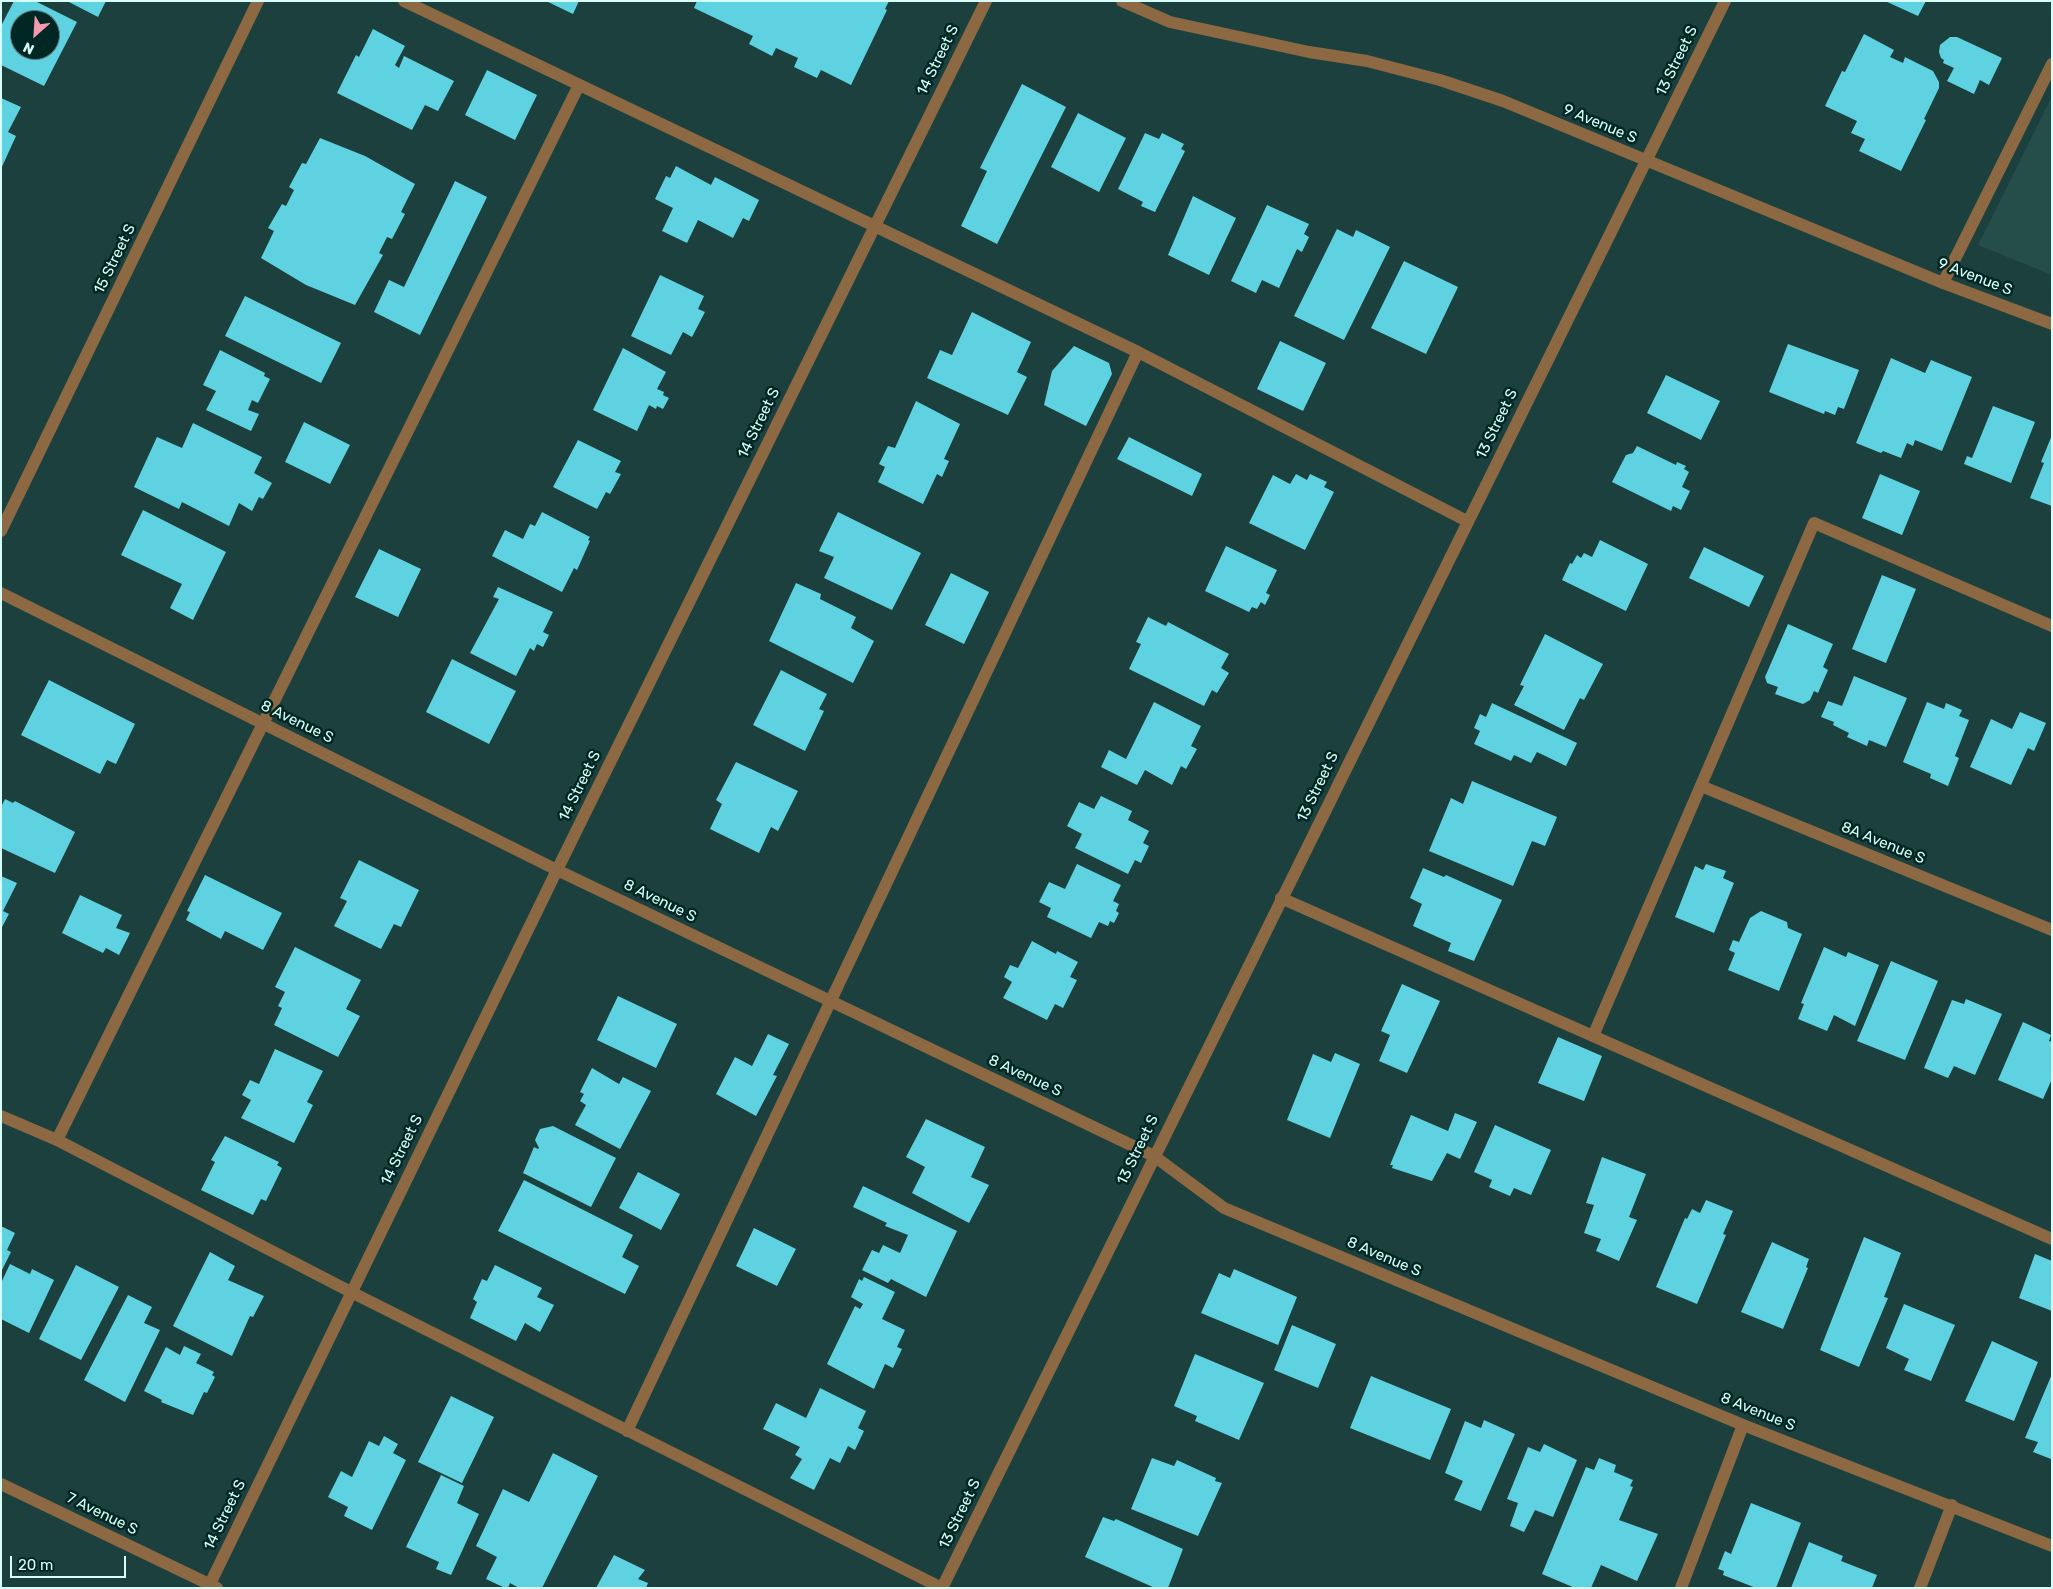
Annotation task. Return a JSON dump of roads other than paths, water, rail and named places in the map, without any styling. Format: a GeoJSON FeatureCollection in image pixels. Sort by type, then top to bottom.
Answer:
{"type":"FeatureCollection","features":[{"type":"Feature","properties":{"kind":"street","name":"15 Street S"},"geometry":{"type":"LineString","coordinates":[[1,531],[258,1]]}},
{"type":"Feature","properties":{"kind":"street"},"geometry":{"type":"LineString","coordinates":[[404,1],[1138,352],[1467,521]]}},
{"type":"Feature","properties":{"kind":"street","name":"14 Street S"},"geometry":{"type":"LineString","coordinates":[[211,1587],[351,1292],[557,870],[986,1]]}},
{"type":"Feature","properties":{"kind":"street","name":"9 Avenue S"},"geometry":{"type":"LineString","coordinates":[[1122,1],[1144,12],[1188,27],[1309,52],[1367,61],[1440,80],[1503,101],[1944,283],[2052,324]]}},
{"type":"Feature","properties":{"kind":"street","name":"13 Street S"},"geometry":{"type":"LineString","coordinates":[[942,1588],[1725,1]]}},
{"type":"Feature","properties":{"kind":"street"},"geometry":{"type":"LineString","coordinates":[[1944,283],[2052,64]]}},
{"type":"Feature","properties":{"kind":"street"},"geometry":{"type":"LineString","coordinates":[[57,1140],[579,85]]}},
{"type":"Feature","properties":{"kind":"street"},"geometry":{"type":"LineString","coordinates":[[627,1430],[829,1000],[1138,352]]}},
{"type":"Feature","properties":{"kind":"street"},"geometry":{"type":"LineString","coordinates":[[1593,1036],[1814,523],[2052,626]]}},
{"type":"Feature","properties":{"kind":"street","name":"8 Avenue S"},"geometry":{"type":"LineString","coordinates":[[1,593],[557,870],[1154,1156],[1224,1208],[1743,1425],[1952,1505],[2052,1546]]}},
{"type":"Feature","properties":{"kind":"street","name":"8A Avenue S"},"geometry":{"type":"LineString","coordinates":[[1701,786],[2052,930]]}},
{"type":"Feature","properties":{"kind":"street"},"geometry":{"type":"LineString","coordinates":[[1281,898],[2052,1239]]}},
{"type":"Feature","properties":{"kind":"street"},"geometry":{"type":"LineString","coordinates":[[1,1116],[57,1140],[351,1292],[942,1588]]}},
{"type":"Feature","properties":{"kind":"street"},"geometry":{"type":"LineString","coordinates":[[1681,1588],[1743,1425]]}},
{"type":"Feature","properties":{"kind":"street","name":"7 Avenue S"},"geometry":{"type":"LineString","coordinates":[[1,1484],[211,1587]]}},
{"type":"Feature","properties":{"kind":"street"},"geometry":{"type":"LineString","coordinates":[[1920,1588],[1952,1505]]}}]}
